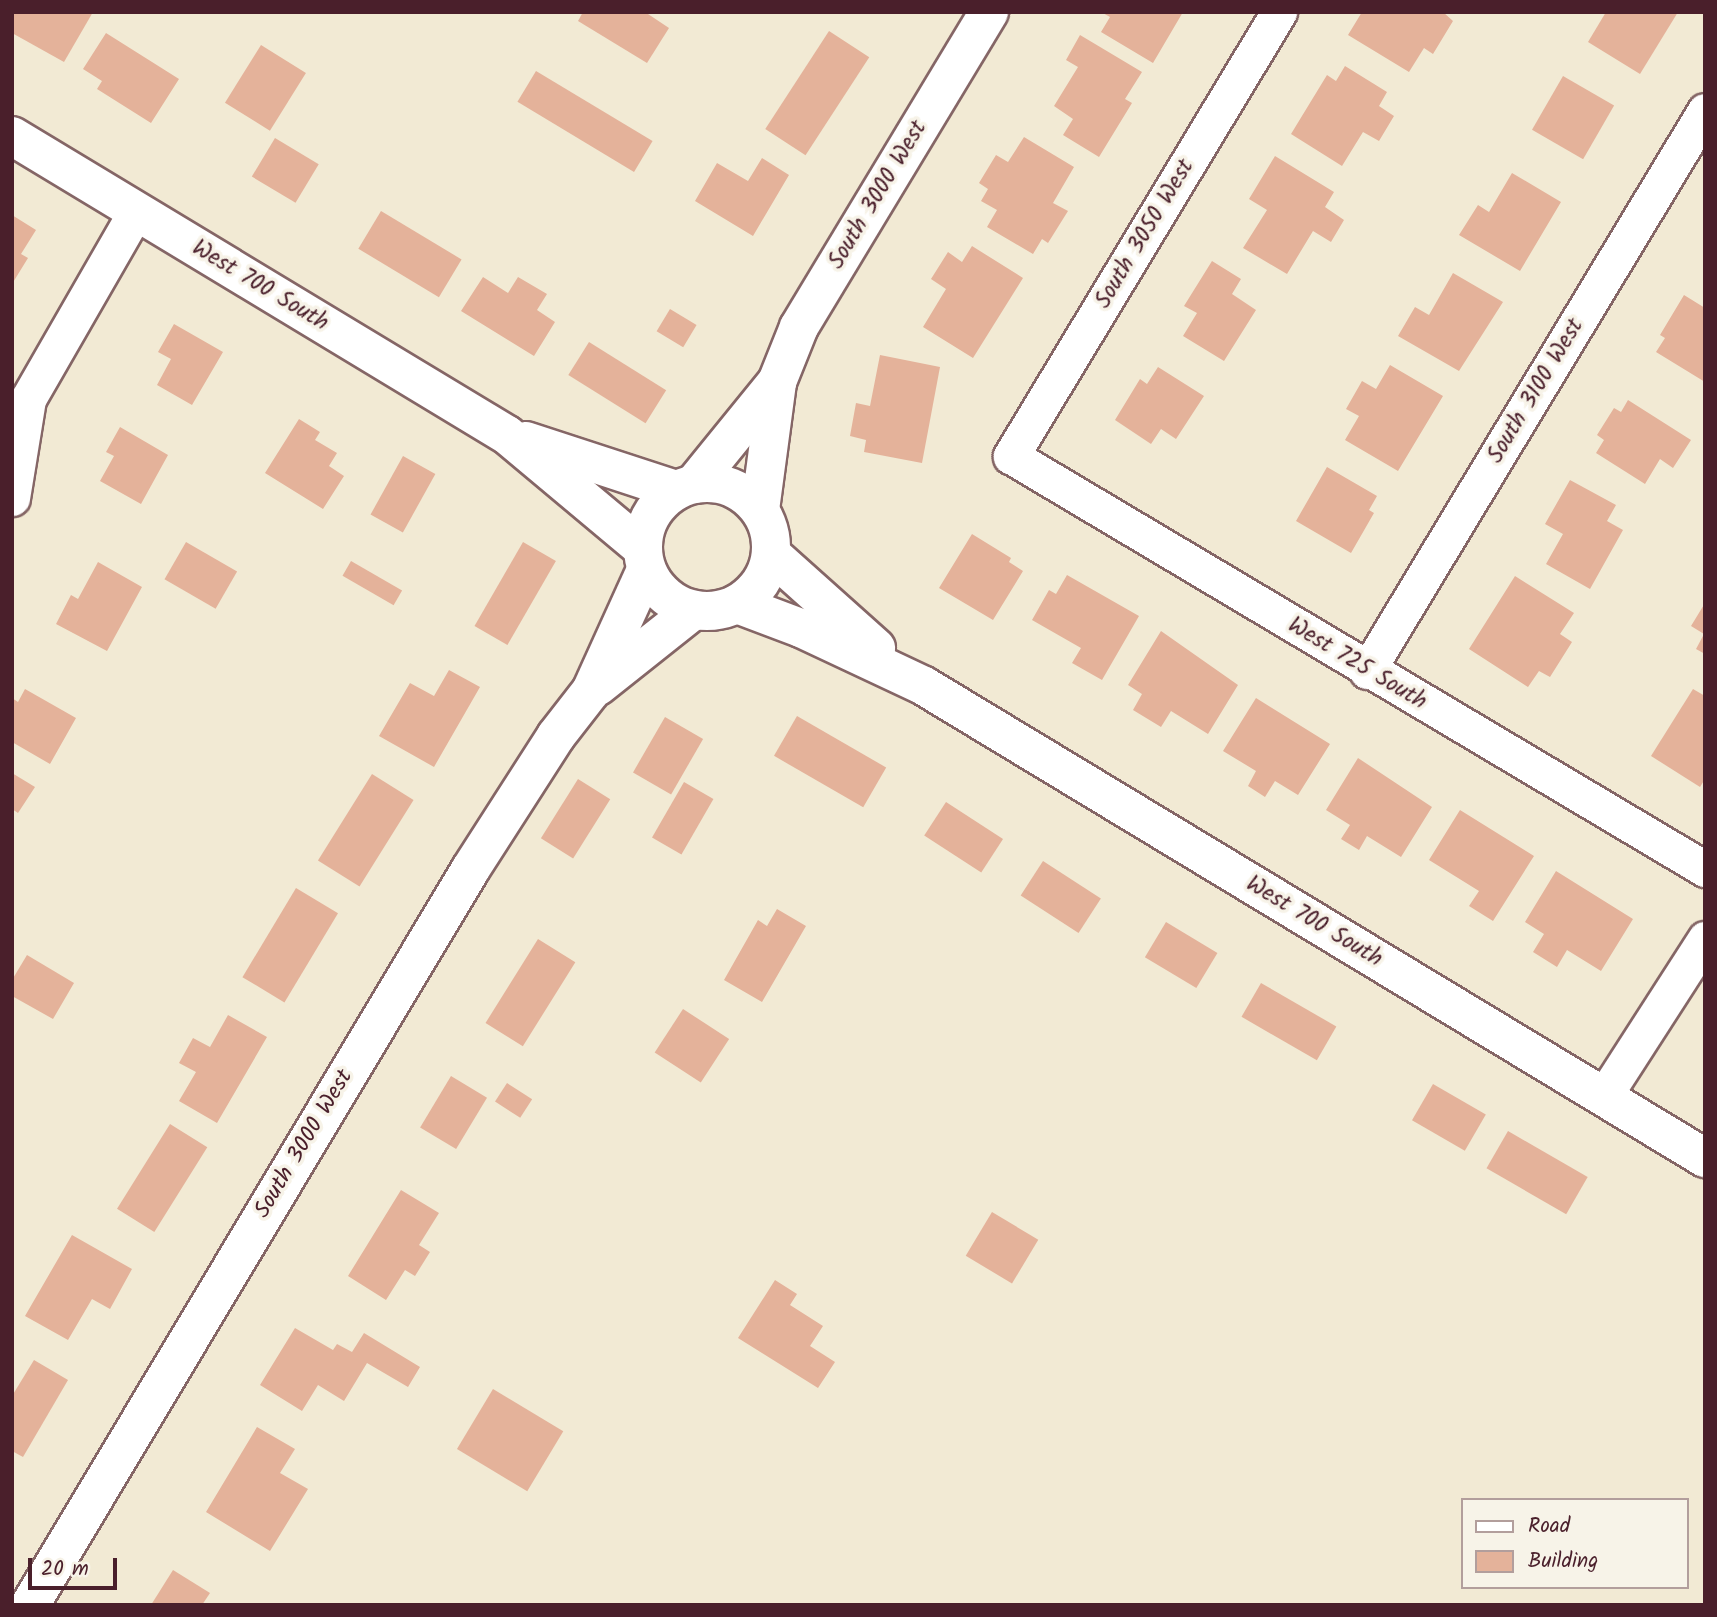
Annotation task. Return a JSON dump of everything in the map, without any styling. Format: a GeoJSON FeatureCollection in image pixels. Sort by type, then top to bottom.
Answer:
{"type":"FeatureCollection","features":[{"type":"Feature","properties":{"kind":"main road","name":"South 3000 West"},"geometry":{"type":"LineString","coordinates":[[760,510],[776,382],[804,318],[989,12]]}},
{"type":"Feature","properties":{"kind":"main road","name":"West 700 South"},"geometry":{"type":"LineString","coordinates":[[12,136],[508,436],[644,559]]}},
{"type":"Feature","properties":{"kind":"main road","name":"South 3000 West"},"geometry":{"type":"LineString","coordinates":[[685,487],[776,382]]}},
{"type":"Feature","properties":{"kind":"main road","name":"West 700 South"},"geometry":{"type":"LineString","coordinates":[[508,436],[685,487]]}},
{"type":"Feature","properties":{"kind":"main road"},"geometry":{"type":"LineString","coordinates":[[685,487],[731,487],[760,510],[767,524],[771,554],[754,592],[723,610],[694,610],[665,596],[644,559],[651,514],[685,487]]}},
{"type":"Feature","properties":{"kind":"main road","name":"West 700 South"},"geometry":{"type":"LineString","coordinates":[[771,554],[821,603],[925,686]]}},
{"type":"Feature","properties":{"kind":"main road","name":"South 3000 West"},"geometry":{"type":"LineString","coordinates":[[591,691],[644,559]]}},
{"type":"Feature","properties":{"kind":"main road","name":"West 700 South"},"geometry":{"type":"LineString","coordinates":[[737,604],[801,628],[925,686],[1705,1158]]}},
{"type":"Feature","properties":{"kind":"main road","name":"South 3000 West"},"geometry":{"type":"LineString","coordinates":[[30,1605],[470,870],[555,736],[591,691],[694,610]]}},
{"type":"Feature","properties":{"kind":"street","name":"South 3050 West"},"geometry":{"type":"LineString","coordinates":[[1011,456],[1279,12]]}},
{"type":"Feature","properties":{"kind":"street","name":"South 3100 West"},"geometry":{"type":"LineString","coordinates":[[1367,671],[1705,111]]}},
{"type":"Feature","properties":{"kind":"street"},"geometry":{"type":"LineString","coordinates":[[12,498],[28,400],[136,211]]}},
{"type":"Feature","properties":{"kind":"street","name":"West 725 South"},"geometry":{"type":"LineString","coordinates":[[1011,456],[1367,671],[1705,869]]}},
{"type":"Feature","properties":{"kind":"street"},"geometry":{"type":"LineString","coordinates":[[1604,1096],[1705,939]]}},
{"type":"Feature","properties":{"kind":"building"},"geometry":{"type":"Polygon","coordinates":[[[12,12],[93,12],[64,62],[12,33],[12,12]]]}},
{"type":"Feature","properties":{"kind":"building"},"geometry":{"type":"Polygon","coordinates":[[[583,12],[645,12],[669,28],[647,63],[578,21],[583,12]]]}},
{"type":"Feature","properties":{"kind":"building"},"geometry":{"type":"Polygon","coordinates":[[[1101,12],[1183,12],[1153,63],[1101,32],[1110,17],[1101,12]]]}},
{"type":"Feature","properties":{"kind":"building"},"geometry":{"type":"Polygon","coordinates":[[[1362,12],[1443,12],[1453,21],[1433,54],[1424,48],[1409,72],[1348,35],[1362,12]]]}},
{"type":"Feature","properties":{"kind":"building"},"geometry":{"type":"Polygon","coordinates":[[[1606,12],[1678,12],[1640,74],[1588,42],[1606,12]]]}},
{"type":"Feature","properties":{"kind":"building"},"geometry":{"type":"Polygon","coordinates":[[[829,31],[869,57],[806,155],[765,129],[829,31]]]}},
{"type":"Feature","properties":{"kind":"building"},"geometry":{"type":"Polygon","coordinates":[[[106,33],[179,79],[151,123],[97,89],[102,81],[83,69],[106,33]]]}},
{"type":"Feature","properties":{"kind":"building"},"geometry":{"type":"Polygon","coordinates":[[[1080,35],[1142,72],[1125,99],[1132,103],[1099,157],[1063,135],[1073,119],[1054,106],[1078,67],[1066,60],[1080,35]]]}},
{"type":"Feature","properties":{"kind":"building"},"geometry":{"type":"Polygon","coordinates":[[[261,45],[306,73],[270,131],[225,103],[261,45]]]}},
{"type":"Feature","properties":{"kind":"building"},"geometry":{"type":"Polygon","coordinates":[[[1345,66],[1387,92],[1379,106],[1394,116],[1379,141],[1363,132],[1342,166],[1291,134],[1327,75],[1336,81],[1345,66]]]}},
{"type":"Feature","properties":{"kind":"building"},"geometry":{"type":"Polygon","coordinates":[[[536,71],[653,141],[634,172],[517,102],[536,71]]]}},
{"type":"Feature","properties":{"kind":"building"},"geometry":{"type":"Polygon","coordinates":[[[1563,76],[1614,106],[1583,159],[1532,130],[1563,76]]]}},
{"type":"Feature","properties":{"kind":"building"},"geometry":{"type":"Polygon","coordinates":[[[1024,137],[1074,167],[1053,203],[1068,211],[1048,243],[1042,239],[1033,254],[987,227],[997,210],[981,201],[988,189],[979,183],[996,155],[1008,162],[1024,137]]]}},
{"type":"Feature","properties":{"kind":"building"},"geometry":{"type":"Polygon","coordinates":[[[275,138],[319,164],[296,203],[252,177],[275,138]]]}},
{"type":"Feature","properties":{"kind":"building"},"geometry":{"type":"Polygon","coordinates":[[[1275,156],[1334,192],[1325,207],[1344,220],[1331,242],[1313,231],[1287,274],[1243,248],[1267,210],[1249,199],[1275,156]]]}},
{"type":"Feature","properties":{"kind":"building"},"geometry":{"type":"Polygon","coordinates":[[[762,158],[789,175],[753,236],[695,201],[717,163],[748,181],[762,158]]]}},
{"type":"Feature","properties":{"kind":"building"},"geometry":{"type":"Polygon","coordinates":[[[1512,173],[1561,202],[1520,271],[1459,235],[1478,205],[1489,212],[1512,173]]]}},
{"type":"Feature","properties":{"kind":"building"},"geometry":{"type":"Polygon","coordinates":[[[381,211],[462,259],[439,297],[358,249],[381,211]]]}},
{"type":"Feature","properties":{"kind":"building"},"geometry":{"type":"Polygon","coordinates":[[[12,215],[36,230],[21,254],[28,258],[12,284],[12,215]]]}},
{"type":"Feature","properties":{"kind":"building"},"geometry":{"type":"Polygon","coordinates":[[[972,246],[1023,278],[973,358],[923,327],[946,289],[931,279],[948,252],[962,262],[972,246]]]}},
{"type":"Feature","properties":{"kind":"building"},"geometry":{"type":"Polygon","coordinates":[[[1212,261],[1241,279],[1232,294],[1256,310],[1224,361],[1183,336],[1197,313],[1184,306],[1212,261]]]}},
{"type":"Feature","properties":{"kind":"building"},"geometry":{"type":"Polygon","coordinates":[[[1453,273],[1503,302],[1459,371],[1398,336],[1415,307],[1429,315],[1453,273]]]}},
{"type":"Feature","properties":{"kind":"building"},"geometry":{"type":"Polygon","coordinates":[[[483,277],[508,293],[518,277],[547,294],[537,310],[555,322],[534,356],[461,311],[483,277]]]}},
{"type":"Feature","properties":{"kind":"building"},"geometry":{"type":"Polygon","coordinates":[[[1684,295],[1705,308],[1705,382],[1656,352],[1665,338],[1660,335],[1684,295]]]}},
{"type":"Feature","properties":{"kind":"building"},"geometry":{"type":"Polygon","coordinates":[[[670,309],[697,325],[683,347],[657,331],[670,309]]]}},
{"type":"Feature","properties":{"kind":"building"},"geometry":{"type":"Polygon","coordinates":[[[174,324],[223,352],[192,405],[157,385],[171,359],[158,352],[174,324]]]}},
{"type":"Feature","properties":{"kind":"building"},"geometry":{"type":"Polygon","coordinates":[[[589,342],[666,390],[646,423],[568,375],[589,342]]]}},
{"type":"Feature","properties":{"kind":"building"},"geometry":{"type":"Polygon","coordinates":[[[880,355],[940,367],[922,463],[864,452],[866,440],[850,436],[856,403],[870,406],[880,355]]]}},
{"type":"Feature","properties":{"kind":"building"},"geometry":{"type":"Polygon","coordinates":[[[1390,365],[1443,396],[1398,471],[1345,440],[1359,416],[1346,409],[1362,381],[1376,389],[1390,365]]]}},
{"type":"Feature","properties":{"kind":"building"},"geometry":{"type":"Polygon","coordinates":[[[1158,367],[1204,396],[1176,439],[1161,429],[1151,444],[1115,420],[1140,379],[1147,384],[1158,367]]]}},
{"type":"Feature","properties":{"kind":"building"},"geometry":{"type":"Polygon","coordinates":[[[1628,400],[1691,440],[1673,468],[1660,459],[1645,484],[1596,453],[1604,440],[1597,435],[1614,408],[1621,412],[1628,400]]]}},
{"type":"Feature","properties":{"kind":"building"},"geometry":{"type":"Polygon","coordinates":[[[299,419],[320,432],[315,440],[337,453],[329,466],[344,476],[323,509],[265,473],[299,419]]]}},
{"type":"Feature","properties":{"kind":"building"},"geometry":{"type":"Polygon","coordinates":[[[120,427],[168,455],[141,504],[100,481],[114,456],[106,452],[120,427]]]}},
{"type":"Feature","properties":{"kind":"building"},"geometry":{"type":"Polygon","coordinates":[[[403,456],[435,474],[403,533],[371,515],[403,456]]]}},
{"type":"Feature","properties":{"kind":"building"},"geometry":{"type":"Polygon","coordinates":[[[1327,467],[1377,496],[1369,510],[1374,513],[1351,553],[1296,521],[1327,467]]]}},
{"type":"Feature","properties":{"kind":"building"},"geometry":{"type":"Polygon","coordinates":[[[1570,480],[1616,505],[1607,521],[1623,530],[1590,589],[1546,564],[1563,534],[1545,524],[1570,480]]]}},
{"type":"Feature","properties":{"kind":"building"},"geometry":{"type":"Polygon","coordinates":[[[972,534],[1011,558],[1009,562],[1023,571],[993,620],[939,588],[972,534]]]}},
{"type":"Feature","properties":{"kind":"building"},"geometry":{"type":"Polygon","coordinates":[[[186,542],[237,572],[216,609],[164,579],[186,542]]]}},
{"type":"Feature","properties":{"kind":"building"},"geometry":{"type":"Polygon","coordinates":[[[523,542],[556,561],[507,645],[474,626],[523,542]]]}},
{"type":"Feature","properties":{"kind":"building"},"geometry":{"type":"Polygon","coordinates":[[[351,561],[402,590],[394,605],[342,576],[351,561]]]}},
{"type":"Feature","properties":{"kind":"building"},"geometry":{"type":"Polygon","coordinates":[[[98,562],[142,587],[107,651],[56,624],[71,595],[78,599],[98,562]]]}},
{"type":"Feature","properties":{"kind":"building"},"geometry":{"type":"Polygon","coordinates":[[[1067,575],[1139,616],[1102,680],[1072,663],[1081,648],[1032,620],[1049,590],[1056,594],[1067,575]]]}},
{"type":"Feature","properties":{"kind":"building"},"geometry":{"type":"Polygon","coordinates":[[[1515,576],[1574,613],[1560,634],[1572,642],[1550,677],[1539,671],[1528,687],[1469,649],[1515,576]]]}},
{"type":"Feature","properties":{"kind":"building"},"geometry":{"type":"Polygon","coordinates":[[[1705,603],[1705,654],[1696,649],[1704,634],[1691,626],[1705,603]]]}},
{"type":"Feature","properties":{"kind":"building"},"geometry":{"type":"Polygon","coordinates":[[[1161,631],[1238,685],[1208,734],[1171,711],[1161,727],[1133,710],[1142,694],[1128,685],[1161,631]]]}},
{"type":"Feature","properties":{"kind":"building"},"geometry":{"type":"Polygon","coordinates":[[[449,670],[480,687],[434,767],[379,736],[410,683],[434,696],[449,670]]]}},
{"type":"Feature","properties":{"kind":"building"},"geometry":{"type":"Polygon","coordinates":[[[25,689],[76,718],[50,764],[12,742],[12,698],[18,702],[25,689]]]}},
{"type":"Feature","properties":{"kind":"building"},"geometry":{"type":"Polygon","coordinates":[[[1693,689],[1705,696],[1705,779],[1700,787],[1651,756],[1693,689]]]}},
{"type":"Feature","properties":{"kind":"building"},"geometry":{"type":"Polygon","coordinates":[[[1256,698],[1330,744],[1298,795],[1275,781],[1265,797],[1248,786],[1256,771],[1223,751],[1256,698]]]}},
{"type":"Feature","properties":{"kind":"building"},"geometry":{"type":"Polygon","coordinates":[[[797,716],[886,768],[863,807],[774,756],[797,716]]]}},
{"type":"Feature","properties":{"kind":"building"},"geometry":{"type":"Polygon","coordinates":[[[665,717],[703,739],[671,794],[633,772],[665,717]]]}},
{"type":"Feature","properties":{"kind":"building"},"geometry":{"type":"Polygon","coordinates":[[[1358,758],[1432,807],[1401,857],[1367,836],[1359,850],[1341,839],[1350,825],[1326,810],[1358,758]]]}},
{"type":"Feature","properties":{"kind":"building"},"geometry":{"type":"Polygon","coordinates":[[[12,773],[35,787],[18,813],[12,809],[12,773]]]}},
{"type":"Feature","properties":{"kind":"building"},"geometry":{"type":"Polygon","coordinates":[[[372,774],[414,800],[360,886],[318,861],[372,774]]]}},
{"type":"Feature","properties":{"kind":"building"},"geometry":{"type":"Polygon","coordinates":[[[578,779],[610,799],[573,859],[541,838],[578,779]]]}},
{"type":"Feature","properties":{"kind":"building"},"geometry":{"type":"Polygon","coordinates":[[[684,782],[713,799],[681,854],[652,837],[684,782]]]}},
{"type":"Feature","properties":{"kind":"building"},"geometry":{"type":"Polygon","coordinates":[[[946,802],[1003,839],[981,873],[924,836],[946,802]]]}},
{"type":"Feature","properties":{"kind":"building"},"geometry":{"type":"Polygon","coordinates":[[[1460,810],[1534,856],[1493,921],[1469,906],[1479,891],[1429,860],[1460,810]]]}},
{"type":"Feature","properties":{"kind":"building"},"geometry":{"type":"Polygon","coordinates":[[[1043,861],[1101,899],[1079,933],[1021,895],[1043,861]]]}},
{"type":"Feature","properties":{"kind":"building"},"geometry":{"type":"Polygon","coordinates":[[[1556,871],[1633,919],[1601,971],[1567,950],[1557,967],[1533,952],[1544,934],[1525,922],[1556,871]]]}},
{"type":"Feature","properties":{"kind":"building"},"geometry":{"type":"Polygon","coordinates":[[[296,888],[338,913],[284,1002],[242,977],[296,888]]]}},
{"type":"Feature","properties":{"kind":"building"},"geometry":{"type":"Polygon","coordinates":[[[777,909],[806,926],[762,1002],[724,980],[758,920],[767,926],[777,909]]]}},
{"type":"Feature","properties":{"kind":"building"},"geometry":{"type":"Polygon","coordinates":[[[1166,922],[1217,953],[1196,988],[1145,957],[1166,922]]]}},
{"type":"Feature","properties":{"kind":"building"},"geometry":{"type":"Polygon","coordinates":[[[538,939],[575,962],[523,1046],[486,1023],[538,939]]]}},
{"type":"Feature","properties":{"kind":"building"},"geometry":{"type":"Polygon","coordinates":[[[27,955],[74,983],[53,1019],[12,996],[12,980],[27,955]]]}},
{"type":"Feature","properties":{"kind":"building"},"geometry":{"type":"Polygon","coordinates":[[[1261,983],[1336,1026],[1317,1060],[1242,1017],[1261,983]]]}},
{"type":"Feature","properties":{"kind":"building"},"geometry":{"type":"Polygon","coordinates":[[[683,1009],[729,1039],[701,1083],[655,1053],[683,1009]]]}},
{"type":"Feature","properties":{"kind":"building"},"geometry":{"type":"Polygon","coordinates":[[[228,1015],[267,1037],[217,1123],[179,1101],[196,1072],[179,1063],[193,1038],[210,1047],[228,1015]]]}},
{"type":"Feature","properties":{"kind":"building"},"geometry":{"type":"Polygon","coordinates":[[[451,1076],[487,1098],[456,1149],[420,1127],[451,1076]]]}},
{"type":"Feature","properties":{"kind":"building"},"geometry":{"type":"Polygon","coordinates":[[[507,1083],[532,1099],[520,1118],[495,1101],[507,1083]]]}},
{"type":"Feature","properties":{"kind":"building"},"geometry":{"type":"Polygon","coordinates":[[[1433,1084],[1486,1114],[1465,1151],[1412,1120],[1433,1084]]]}},
{"type":"Feature","properties":{"kind":"building"},"geometry":{"type":"Polygon","coordinates":[[[170,1124],[207,1147],[154,1232],[117,1209],[170,1124]]]}},
{"type":"Feature","properties":{"kind":"building"},"geometry":{"type":"Polygon","coordinates":[[[1508,1131],[1588,1177],[1566,1214],[1486,1168],[1508,1131]]]}},
{"type":"Feature","properties":{"kind":"building"},"geometry":{"type":"Polygon","coordinates":[[[401,1190],[439,1213],[419,1245],[430,1252],[415,1276],[405,1270],[386,1300],[348,1276],[401,1190]]]}},
{"type":"Feature","properties":{"kind":"building"},"geometry":{"type":"Polygon","coordinates":[[[992,1212],[1038,1240],[1012,1284],[966,1256],[992,1212]]]}},
{"type":"Feature","properties":{"kind":"building"},"geometry":{"type":"Polygon","coordinates":[[[72,1235],[132,1269],[110,1309],[92,1299],[68,1340],[25,1316],[72,1235]]]}},
{"type":"Feature","properties":{"kind":"building"},"geometry":{"type":"Polygon","coordinates":[[[775,1280],[797,1294],[790,1305],[823,1326],[810,1346],[835,1362],[818,1388],[738,1338],[775,1280]]]}},
{"type":"Feature","properties":{"kind":"building"},"geometry":{"type":"Polygon","coordinates":[[[295,1328],[333,1350],[337,1344],[352,1352],[364,1333],[420,1367],[408,1387],[367,1363],[344,1401],[318,1385],[302,1411],[260,1385],[295,1328]]]}},
{"type":"Feature","properties":{"kind":"building"},"geometry":{"type":"Polygon","coordinates":[[[34,1360],[68,1380],[23,1457],[12,1451],[12,1396],[34,1360]]]}},
{"type":"Feature","properties":{"kind":"building"},"geometry":{"type":"Polygon","coordinates":[[[493,1389],[563,1431],[527,1491],[457,1449],[493,1389]]]}},
{"type":"Feature","properties":{"kind":"building"},"geometry":{"type":"Polygon","coordinates":[[[257,1427],[295,1449],[280,1473],[308,1489],[270,1551],[206,1512],[257,1427]]]}},
{"type":"Feature","properties":{"kind":"building"},"geometry":{"type":"Polygon","coordinates":[[[173,1570],[210,1593],[202,1605],[151,1605],[173,1570]]]}}]}
